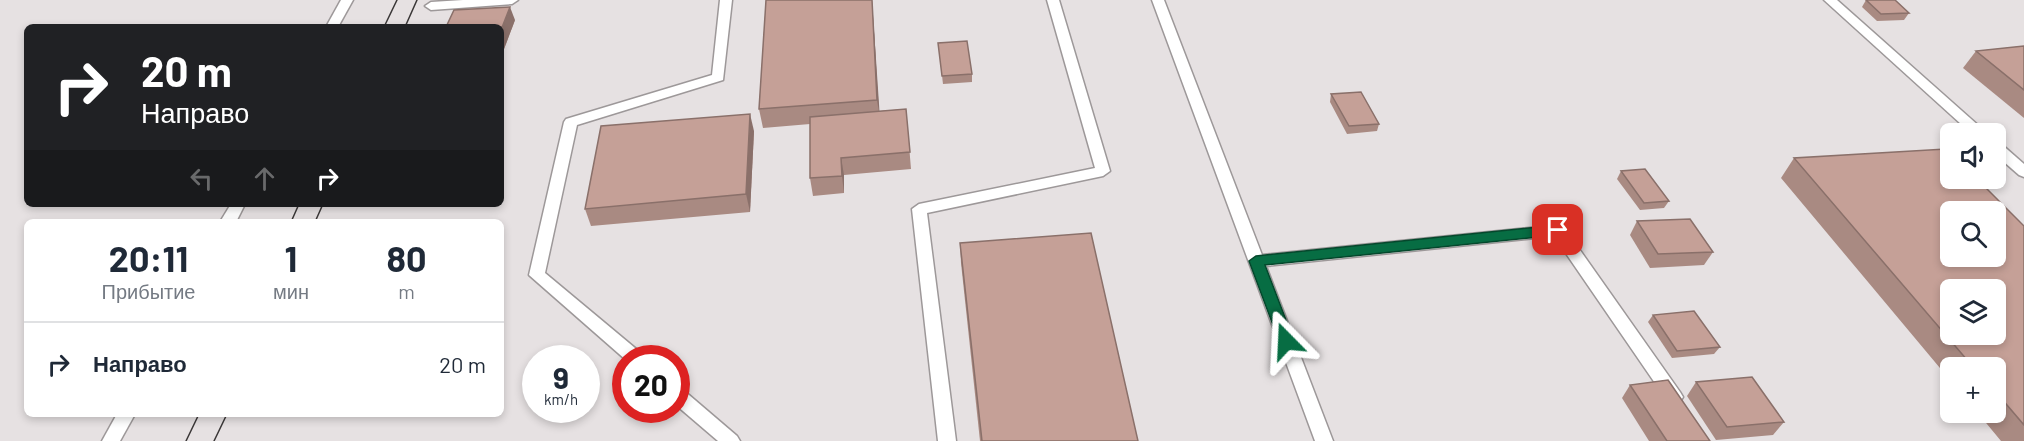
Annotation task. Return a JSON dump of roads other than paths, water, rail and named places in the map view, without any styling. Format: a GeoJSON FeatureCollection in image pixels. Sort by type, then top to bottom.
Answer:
{"type":"FeatureCollection","features":[{"type":"Feature","properties":{"kind":"lane"},"geometry":{"type":"LineString","coordinates":[[334,24],[347,0]]}},
{"type":"Feature","properties":{"kind":"lane"},"geometry":{"type":"LineString","coordinates":[[431,6],[512,0]]}},
{"type":"Feature","properties":{"kind":"lane"},"geometry":{"type":"LineString","coordinates":[[620,345],[537,275],[571,122],[718,77],[726,0]]}},
{"type":"Feature","properties":{"kind":"lane"},"geometry":{"type":"LineString","coordinates":[[947,441],[919,208],[1103,171],[1053,0]]}},
{"type":"Feature","properties":{"kind":"lane"},"geometry":{"type":"LineString","coordinates":[[1158,0],[1324,441]]}},
{"type":"Feature","properties":{"kind":"lane"},"geometry":{"type":"LineString","coordinates":[[1830,0],[1969,123]]}},
{"type":"Feature","properties":{"kind":"lane"},"geometry":{"type":"LineString","coordinates":[[2006,156],[2024,172]]}},
{"type":"Feature","properties":{"kind":"lane"},"geometry":{"type":"LineString","coordinates":[[1256,261],[1558,230],[1685,412]]}},
{"type":"Feature","properties":{"kind":"lane"},"geometry":{"type":"LineString","coordinates":[[690,406],[731,441]]}},
{"type":"Feature","properties":{"kind":"lane"},"geometry":{"type":"LineString","coordinates":[[111,441],[124,417]]}},
{"type":"Feature","properties":{"kind":"tram line"},"geometry":{"type":"LineString","coordinates":[[385,24],[397,0]]}},
{"type":"Feature","properties":{"kind":"tram line"},"geometry":{"type":"LineString","coordinates":[[406,24],[417,0]]}},
{"type":"Feature","properties":{"kind":"tram line"},"geometry":{"type":"LineString","coordinates":[[292,219],[298,207]]}},
{"type":"Feature","properties":{"kind":"tram line"},"geometry":{"type":"LineString","coordinates":[[316,219],[322,207]]}},
{"type":"Feature","properties":{"kind":"tram line"},"geometry":{"type":"LineString","coordinates":[[186,441],[198,417]]}},
{"type":"Feature","properties":{"kind":"tram line"},"geometry":{"type":"LineString","coordinates":[[214,441],[226,417]]}}]}
